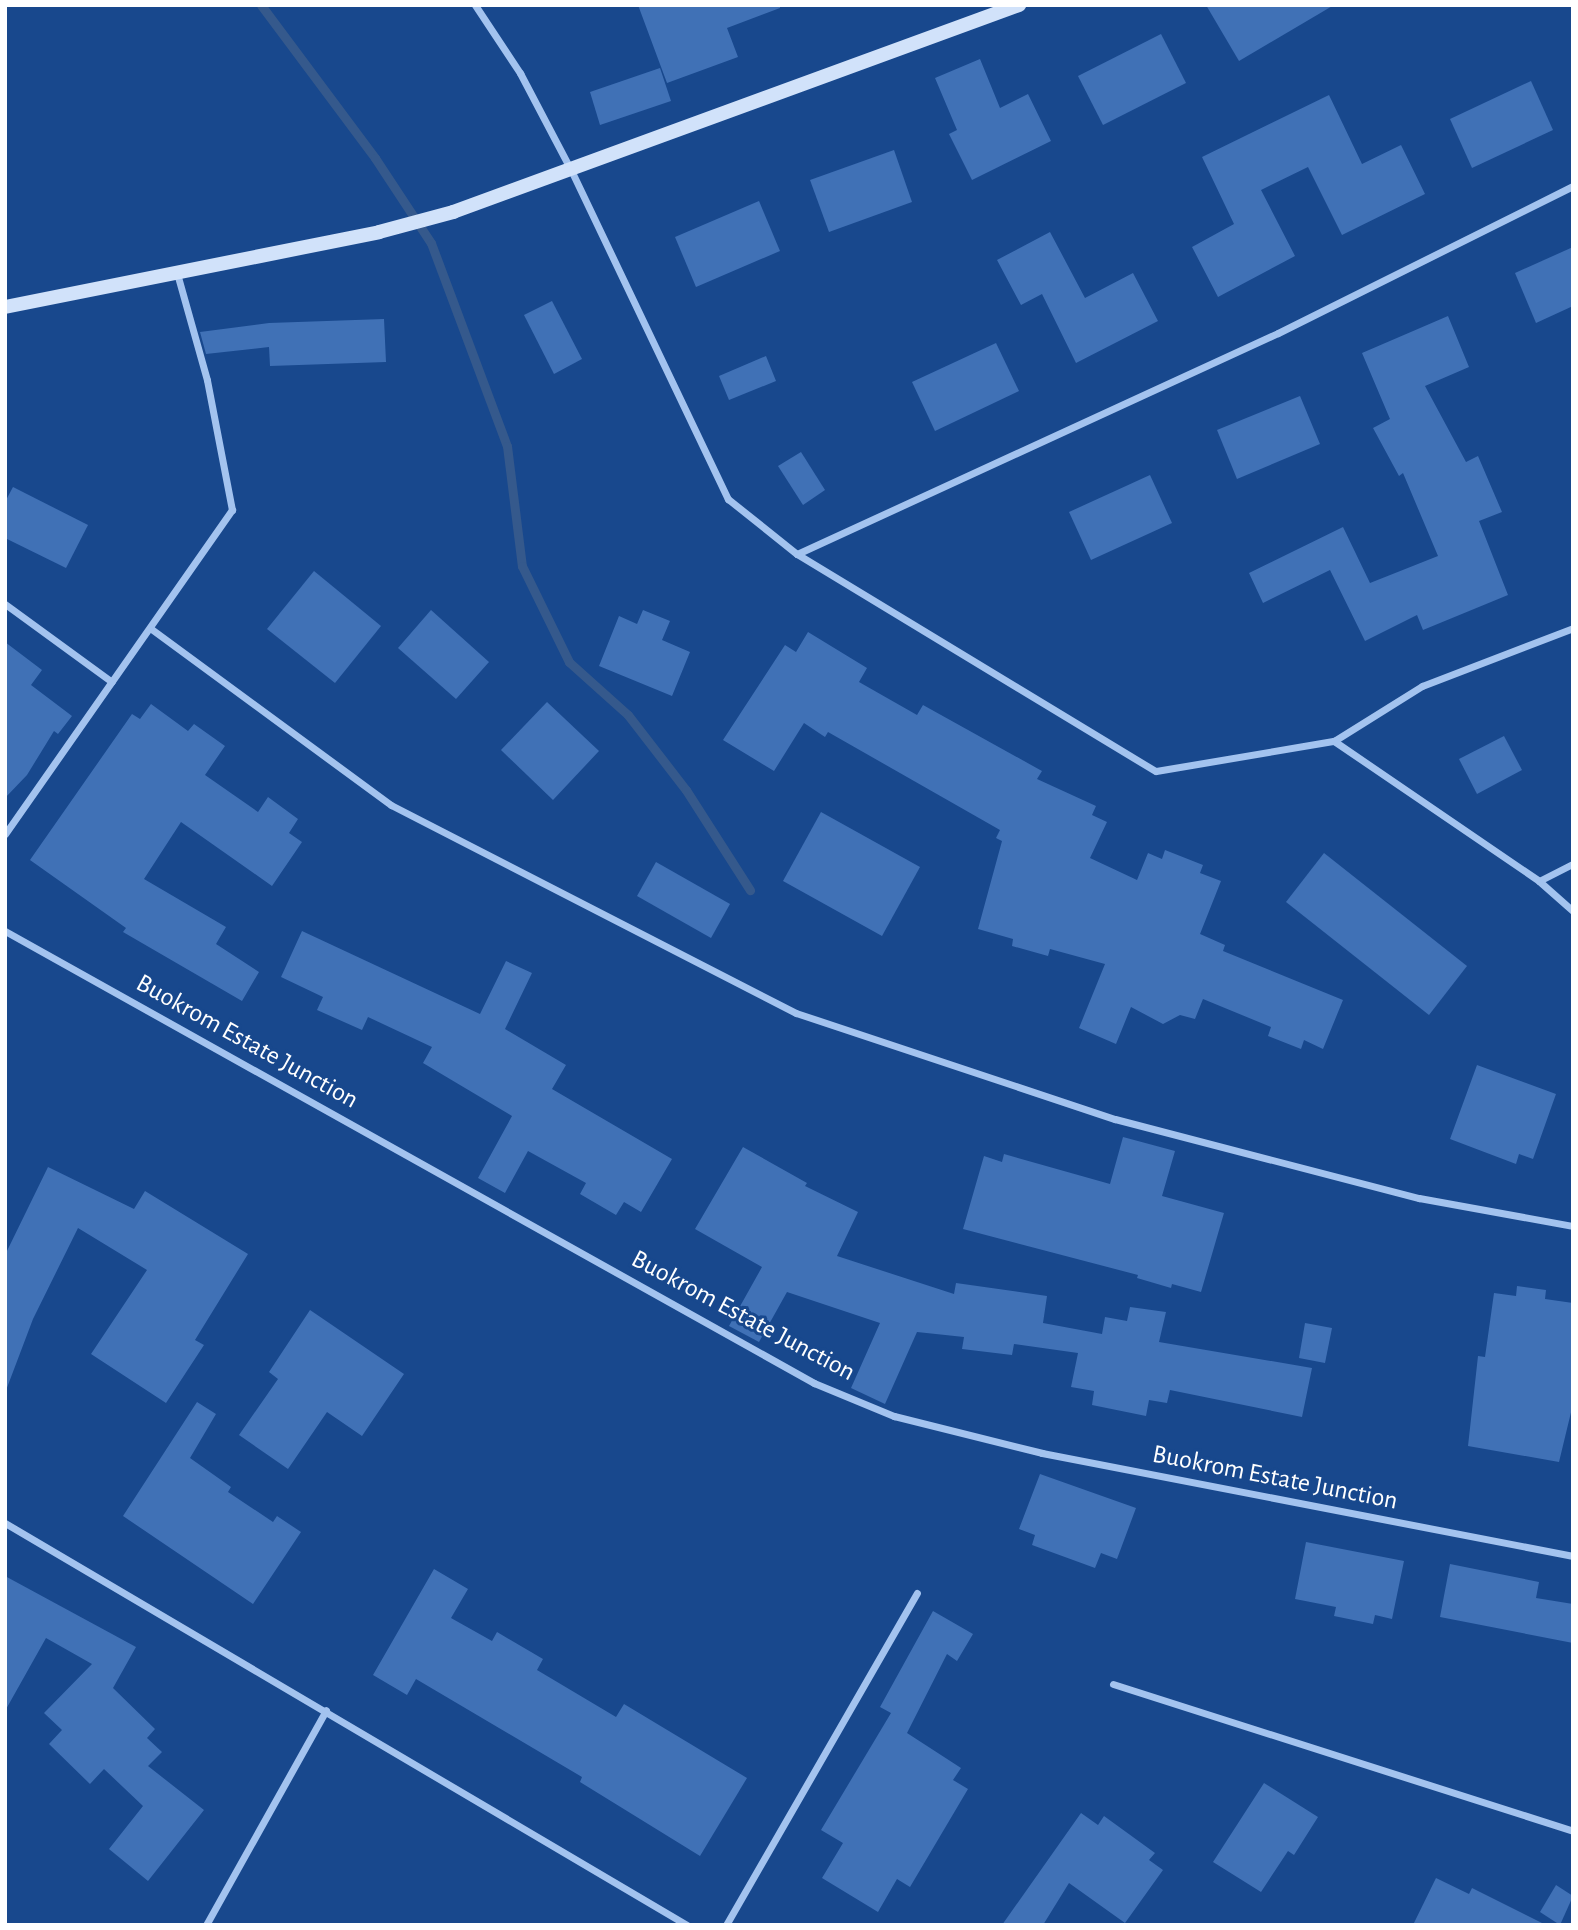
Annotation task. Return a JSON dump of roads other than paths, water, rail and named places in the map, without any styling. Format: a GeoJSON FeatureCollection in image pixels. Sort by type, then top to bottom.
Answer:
{"type":"FeatureCollection","features":[{"type":"Feature","properties":{"kind":"street"},"geometry":{"type":"LineString","coordinates":[[475,5],[520,73],[571,170],[728,499],[797,554],[1156,771],[1334,741],[1422,685],[1573,628]]}},
{"type":"Feature","properties":{"kind":"street"},"geometry":{"type":"LineString","coordinates":[[5,307],[379,232],[453,212],[1019,5]]}},
{"type":"Feature","properties":{"kind":"street"},"geometry":{"type":"LineString","coordinates":[[797,554],[1278,333],[1573,186]]}},
{"type":"Feature","properties":{"kind":"street"},"geometry":{"type":"LineString","coordinates":[[5,834],[232,510],[207,380],[177,273]]}},
{"type":"Feature","properties":{"kind":"street"},"geometry":{"type":"LineString","coordinates":[[5,604],[112,682]]}},
{"type":"Feature","properties":{"kind":"street"},"geometry":{"type":"LineString","coordinates":[[150,628],[391,805],[796,1013],[1115,1119],[1419,1198],[1573,1226]]}},
{"type":"Feature","properties":{"kind":"street"},"geometry":{"type":"LineString","coordinates":[[1334,741],[1539,881],[1573,911]]}},
{"type":"Feature","properties":{"kind":"street"},"geometry":{"type":"LineString","coordinates":[[1539,881],[1573,864]]}},
{"type":"Feature","properties":{"kind":"street","name":"Buokrom Estate Junction"},"geometry":{"type":"LineString","coordinates":[[5,931],[814,1384],[894,1416],[1055,1456],[1573,1556]]}},
{"type":"Feature","properties":{"kind":"street"},"geometry":{"type":"LineString","coordinates":[[5,1523],[687,1925]]}},
{"type":"Feature","properties":{"kind":"street"},"geometry":{"type":"LineString","coordinates":[[726,1925],[917,1593]]}},
{"type":"Feature","properties":{"kind":"street"},"geometry":{"type":"LineString","coordinates":[[1113,1684],[1573,1831]]}},
{"type":"Feature","properties":{"kind":"street"},"geometry":{"type":"LineString","coordinates":[[206,1925],[326,1710]]}},
{"type":"Feature","properties":{"kind":"waterway"},"geometry":{"type":"LineString","coordinates":[[261,5],[375,158],[431,243],[507,446],[522,566],[569,662],[628,715],[686,790],[750,890]]}}]}
